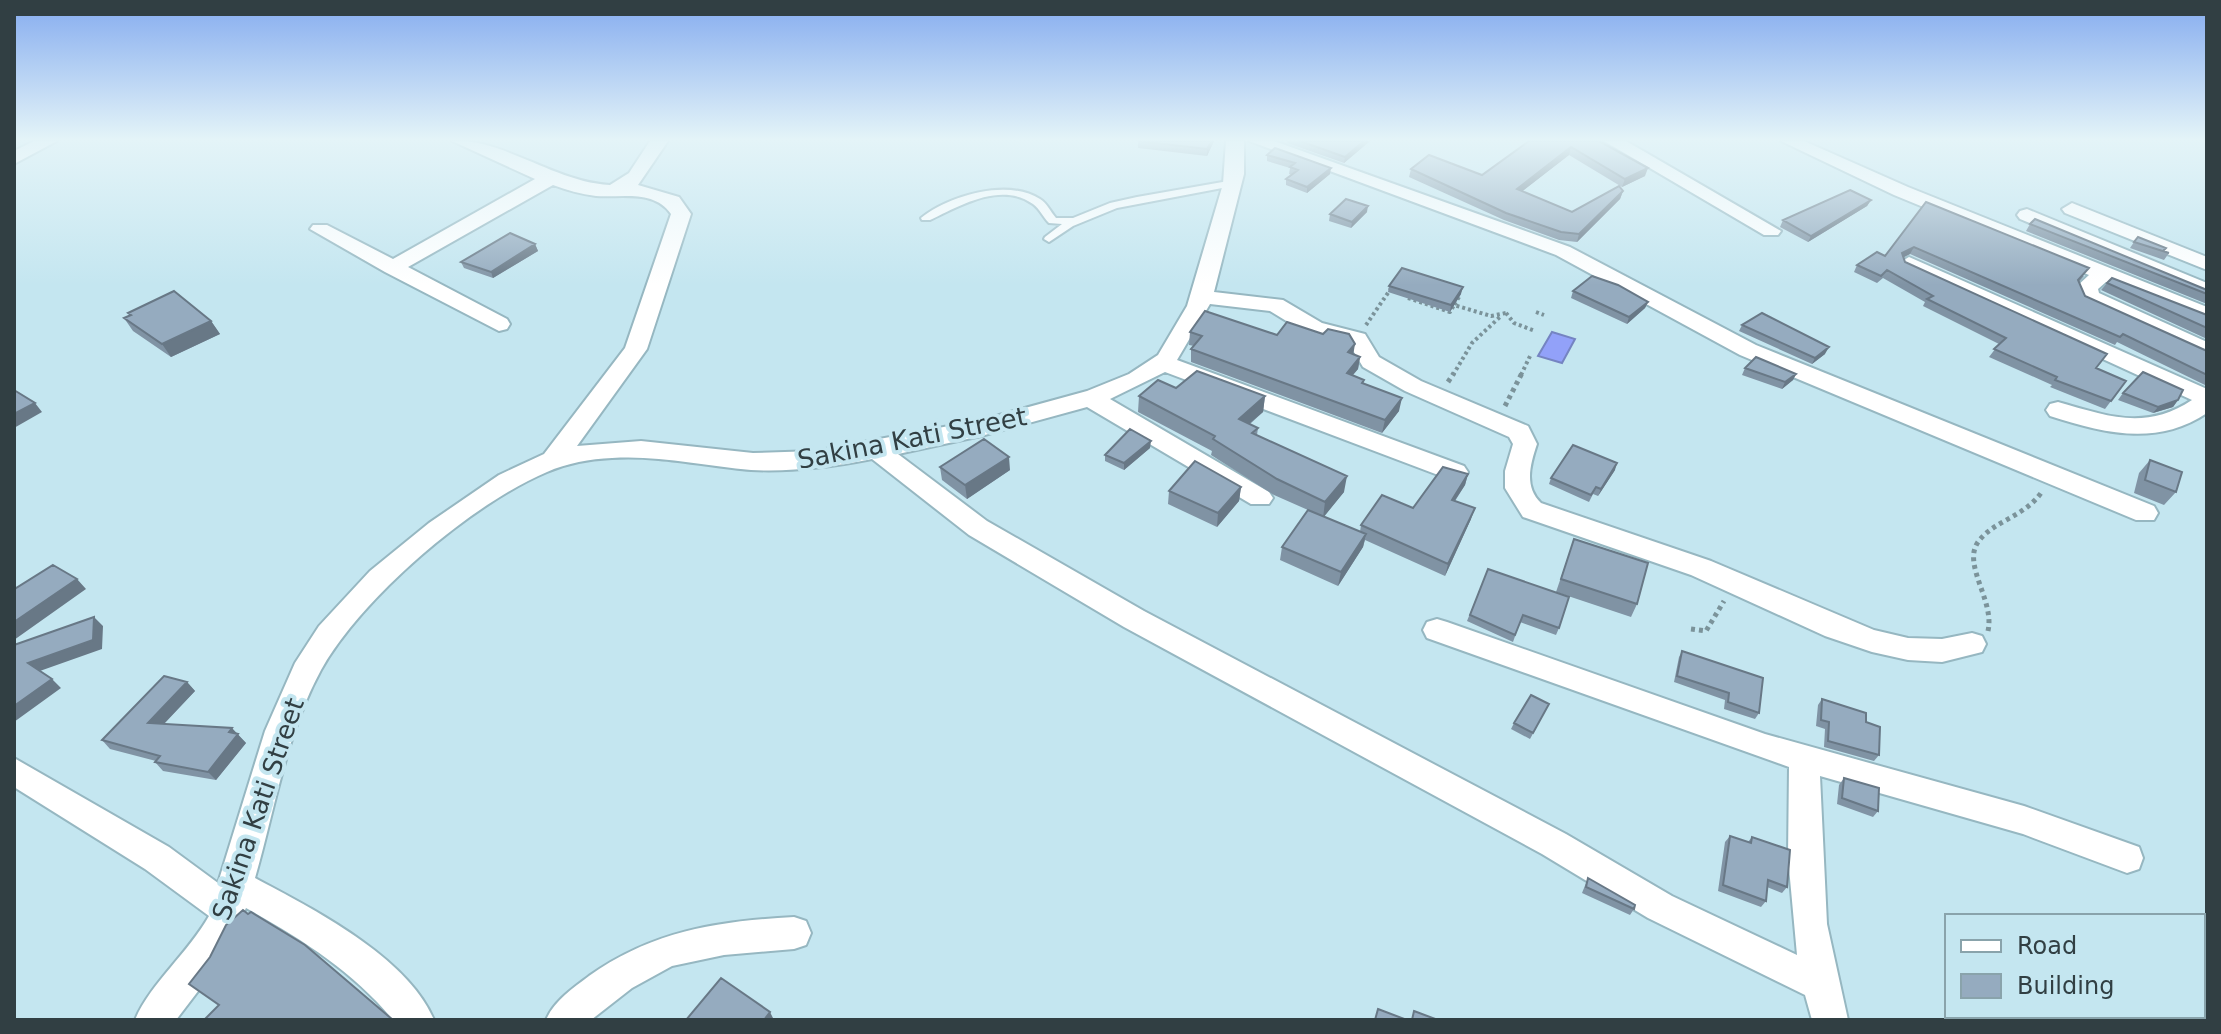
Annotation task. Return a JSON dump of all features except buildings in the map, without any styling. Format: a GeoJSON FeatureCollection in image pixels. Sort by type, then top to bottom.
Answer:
{"type":"FeatureCollection","features":[{"type":"Feature","properties":{"kind":"street"},"geometry":{"type":"LineString","coordinates":[[392,268],[531,189]]}},
{"type":"Feature","properties":{"kind":"street"},"geometry":{"type":"LineString","coordinates":[[582,189],[609,193],[619,189]]}},
{"type":"Feature","properties":{"kind":"street"},"geometry":{"type":"LineString","coordinates":[[553,460],[636,349],[681,214],[672,201],[633,189]]}},
{"type":"Feature","properties":{"kind":"street","name":"Sakina Kati Street"},"geometry":{"type":"LineString","coordinates":[[153,1020],[191,975],[231,897],[288,710],[327,636],[364,594],[443,527],[515,479],[553,460],[607,450],[645,448],[746,462],[786,463],[876,450],[1035,415],[1142,378],[1163,363],[1201,297],[1219,223],[1232,189]]}},
{"type":"Feature","properties":{"kind":"street"},"geometry":{"type":"LineString","coordinates":[[1392,189],[1563,251],[1729,342],[2056,480],[2145,513]]}},
{"type":"Feature","properties":{"kind":"street"},"geometry":{"type":"LineString","coordinates":[[1698,189],[1771,231]]}},
{"type":"Feature","properties":{"kind":"street"},"geometry":{"type":"LineString","coordinates":[[1897,189],[2207,315]]}},
{"type":"Feature","properties":{"kind":"street"},"geometry":{"type":"LineString","coordinates":[[2072,209],[2207,264]]}},
{"type":"Feature","properties":{"kind":"street"},"geometry":{"type":"LineString","coordinates":[[2027,215],[2207,291]]}},
{"type":"Feature","properties":{"kind":"street"},"geometry":{"type":"LineString","coordinates":[[320,229],[499,324]]}},
{"type":"Feature","properties":{"kind":"street"},"geometry":{"type":"LineString","coordinates":[[1909,263],[2207,400]]}},
{"type":"Feature","properties":{"kind":"street"},"geometry":{"type":"LineString","coordinates":[[2104,273],[2087,287],[2089,296],[2207,351]]}},
{"type":"Feature","properties":{"kind":"street"},"geometry":{"type":"LineString","coordinates":[[1201,297],[1275,305],[1314,328],[1357,339],[1371,362],[1439,398],[1519,432],[1525,444],[1515,475],[1525,505],[1532,510],[1731,580],[1823,623],[1867,639],[1923,651],[1952,653],[1972,644]]}},
{"type":"Feature","properties":{"kind":"street"},"geometry":{"type":"LineString","coordinates":[[1163,363],[1455,472]]}},
{"type":"Feature","properties":{"kind":"street"},"geometry":{"type":"LineString","coordinates":[[1090,398],[1260,498]]}},
{"type":"Feature","properties":{"kind":"street"},"geometry":{"type":"LineString","coordinates":[[2058,410],[2104,424],[2154,425],[2172,423],[2207,400]]}},
{"type":"Feature","properties":{"kind":"street"},"geometry":{"type":"LineString","coordinates":[[876,450],[978,528],[1134,619],[1554,844],[1660,907],[1818,983]]}},
{"type":"Feature","properties":{"kind":"street"},"geometry":{"type":"LineString","coordinates":[[1437,630],[1765,747],[2024,820],[2127,858]]}},
{"type":"Feature","properties":{"kind":"street"},"geometry":{"type":"LineString","coordinates":[[1805,758],[1803,845],[1818,983],[1830,1020]]}},
{"type":"Feature","properties":{"kind":"street"},"geometry":{"type":"LineString","coordinates":[[14,771],[157,858],[231,897],[297,918],[381,978],[416,1020]]}},
{"type":"Feature","properties":{"kind":"street"},"geometry":{"type":"LineString","coordinates":[[564,1020],[595,992],[648,956],[689,942],[794,933]]}},
{"type":"Feature","properties":{"kind":"lane"},"geometry":{"type":"LineString","coordinates":[[1049,239],[1073,220],[1122,201],[1195,189]]}},
{"type":"Feature","properties":{"kind":"lane"},"geometry":{"type":"LineString","coordinates":[[926,218],[980,196],[1006,192],[1020,193],[1041,203],[1053,221],[1073,220]]}},
{"type":"Feature","properties":{"kind":"path"},"geometry":{"type":"LineString","coordinates":[[1357,339],[1394,283]]}},
{"type":"Feature","properties":{"kind":"path"},"geometry":{"type":"LineString","coordinates":[[1388,292],[1450,312],[1461,294],[1446,289]]}},
{"type":"Feature","properties":{"kind":"path"},"geometry":{"type":"LineString","coordinates":[[1454,305],[1491,316],[1506,313]]}},
{"type":"Feature","properties":{"kind":"path"},"geometry":{"type":"LineString","coordinates":[[1536,312],[1544,315]]}},
{"type":"Feature","properties":{"kind":"path"},"geometry":{"type":"LineString","coordinates":[[1506,313],[1514,323],[1535,331]]}},
{"type":"Feature","properties":{"kind":"path"},"geometry":{"type":"LineString","coordinates":[[1439,398],[1472,343],[1506,313]]}},
{"type":"Feature","properties":{"kind":"path"},"geometry":{"type":"LineString","coordinates":[[1499,421],[1531,354]]}},
{"type":"Feature","properties":{"kind":"path"},"geometry":{"type":"LineString","coordinates":[[1972,644],[1987,633],[1992,621],[1992,605],[1975,568],[1974,548],[1981,536],[2020,518],[2034,507],[2047,485],[2056,480]]}},
{"type":"Feature","properties":{"kind":"path"},"geometry":{"type":"LineString","coordinates":[[1691,629],[1702,632],[1710,627],[1731,580]]}},
{"type":"Feature","properties":{"kind":"water"},"geometry":{"type":"Polygon","coordinates":[[[1552,332],[1575,339],[1562,363],[1538,356],[1552,332]]]}}]}
